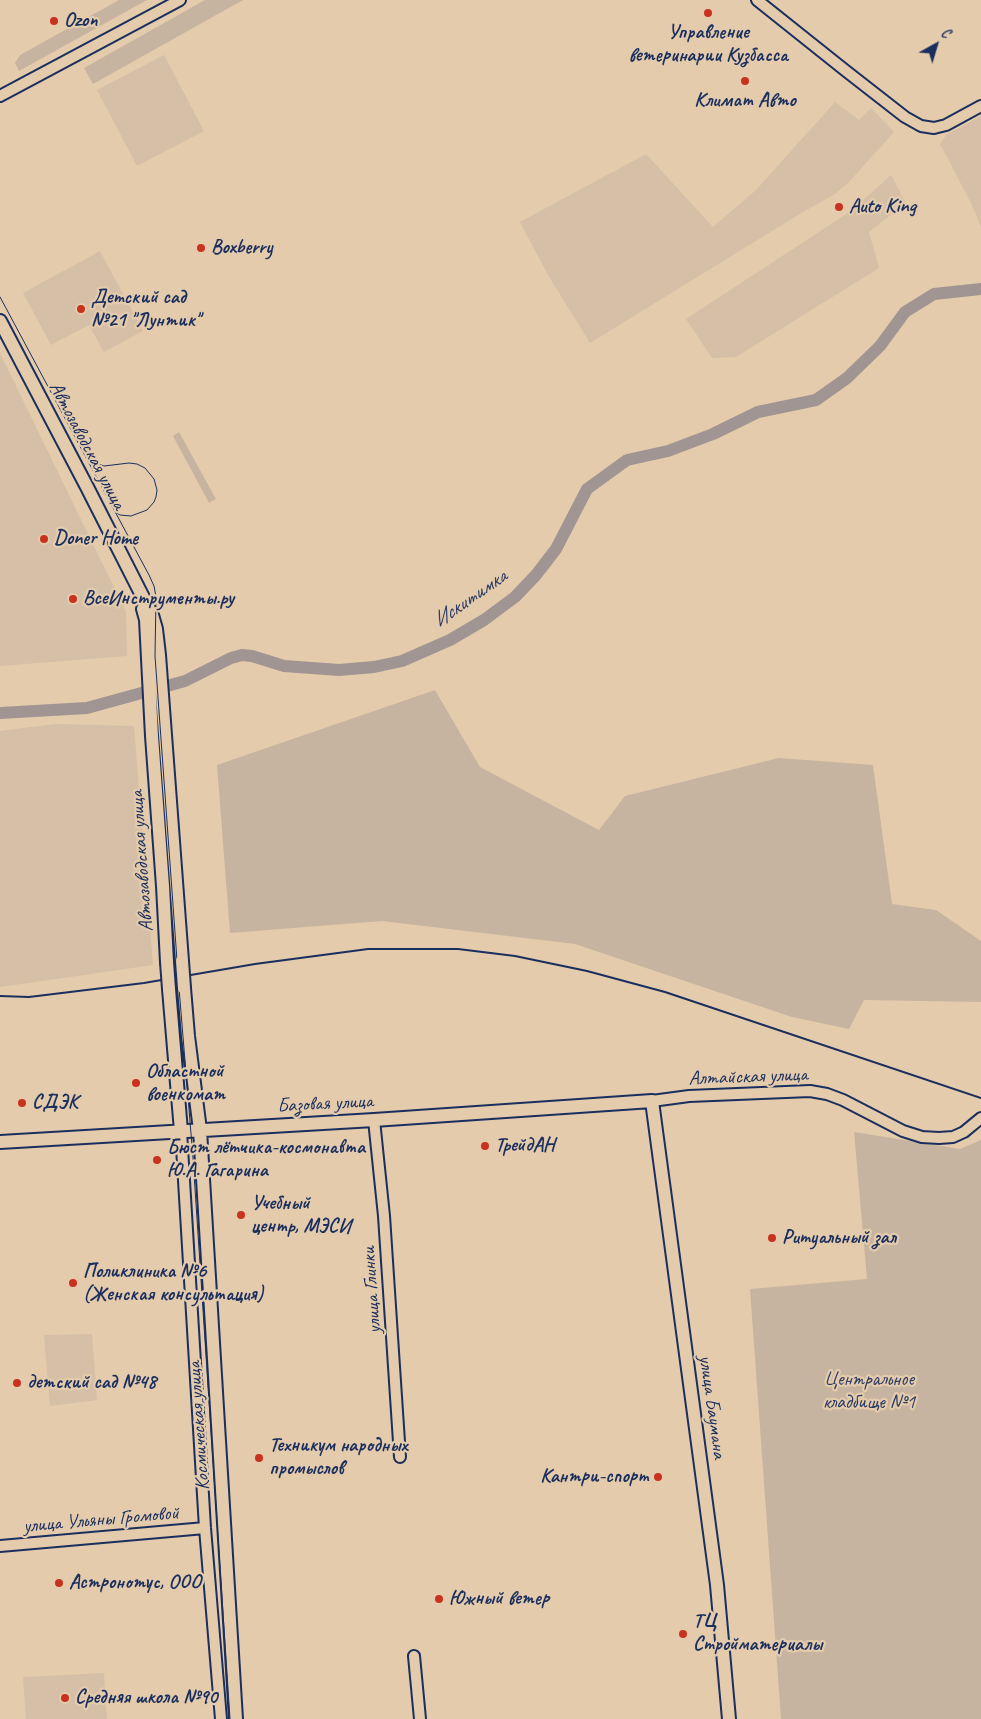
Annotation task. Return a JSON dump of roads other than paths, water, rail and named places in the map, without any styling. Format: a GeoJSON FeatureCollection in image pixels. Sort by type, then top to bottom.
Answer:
{"type":"FeatureCollection","features":[{"type":"Feature","properties":{"kind":"main road","name":"Автозаводская улица"},"geometry":{"type":"LineString","coordinates":[[0,321],[139,589],[153,656],[165,735],[184,988]]}},
{"type":"Feature","properties":{"kind":"main road","name":"Автозаводская улица"},"geometry":{"type":"LineString","coordinates":[[153,656],[152,736],[167,962],[181,1131]]}},
{"type":"Feature","properties":{"kind":"main road","name":"Космическая улица"},"geometry":{"type":"LineString","coordinates":[[184,988],[200,1130],[236,1719]]}},
{"type":"Feature","properties":{"kind":"main road","name":"Базовая улица"},"geometry":{"type":"LineString","coordinates":[[0,1142],[374,1120],[652,1101]]}},
{"type":"Feature","properties":{"kind":"main road","name":"улица Баумана"},"geometry":{"type":"LineString","coordinates":[[652,1101],[717,1585],[729,1719]]}},
{"type":"Feature","properties":{"kind":"street"},"geometry":{"type":"LineString","coordinates":[[0,96],[180,0]]}},
{"type":"Feature","properties":{"kind":"street"},"geometry":{"type":"LineString","coordinates":[[757,0],[861,83],[921,126],[934,128],[946,125],[981,106]]}},
{"type":"Feature","properties":{"kind":"street","name":"Алтайская улица"},"geometry":{"type":"LineString","coordinates":[[652,1101],[689,1096],[810,1091],[827,1094],[843,1100],[904,1131],[922,1137],[939,1138],[953,1137],[964,1132],[981,1118]]}},
{"type":"Feature","properties":{"kind":"street","name":"улица Глинки"},"geometry":{"type":"LineString","coordinates":[[374,1120],[384,1216],[400,1457]]}},
{"type":"Feature","properties":{"kind":"street","name":"Космическая улица"},"geometry":{"type":"LineString","coordinates":[[181,1131],[205,1528],[221,1719]]}},
{"type":"Feature","properties":{"kind":"street","name":"улица Ульяны Громовой"},"geometry":{"type":"LineString","coordinates":[[0,1546],[205,1528]]}},
{"type":"Feature","properties":{"kind":"street"},"geometry":{"type":"LineString","coordinates":[[414,1656],[420,1719]]}},
{"type":"Feature","properties":{"kind":"waterway","name":"Искитимка"},"geometry":{"type":"LineString","coordinates":[[0,713],[87,708],[185,681],[231,658],[242,655],[252,656],[284,666],[339,670],[374,667],[402,661],[450,640],[484,620],[515,597],[536,575],[556,549],[587,489],[627,460],[668,451],[713,434],[758,412],[816,400],[847,378],[880,346],[905,312],[934,294],[981,289]]}},
{"type":"Feature","properties":{"kind":"tram line"},"geometry":{"type":"LineString","coordinates":[[0,297],[149,575],[156,597],[155,656],[193,1158],[230,1719]]}},
{"type":"Feature","properties":{"kind":"tram line"},"geometry":{"type":"LineString","coordinates":[[87,457],[93,462],[104,466],[137,464],[145,468],[154,479],[157,490],[156,497],[147,510],[131,516],[120,515],[115,512]]}},
{"type":"Feature","properties":{"kind":"railway"},"geometry":{"type":"LineString","coordinates":[[0,996],[29,997],[144,983],[255,964],[368,949],[458,949],[515,956],[587,971],[665,992],[981,1098]]}},
{"type":"Feature","properties":{"kind":"place","name":"Управление ветеринарии Кузбасса"},"geometry":{"type":"Point","coordinates":[708,13]}},
{"type":"Feature","properties":{"kind":"place","name":"Ozon"},"geometry":{"type":"Point","coordinates":[54,21]}},
{"type":"Feature","properties":{"kind":"place","name":"Климат Авто"},"geometry":{"type":"Point","coordinates":[745,81]}},
{"type":"Feature","properties":{"kind":"place","name":"Auto King"},"geometry":{"type":"Point","coordinates":[839,207]}},
{"type":"Feature","properties":{"kind":"place","name":"Boxberry"},"geometry":{"type":"Point","coordinates":[201,248]}},
{"type":"Feature","properties":{"kind":"place","name":"Детский сад №21 \"Лунтик\""},"geometry":{"type":"Point","coordinates":[81,309]}},
{"type":"Feature","properties":{"kind":"place","name":"Doner Home"},"geometry":{"type":"Point","coordinates":[44,539]}},
{"type":"Feature","properties":{"kind":"place","name":"ВсеИнструменты.ру"},"geometry":{"type":"Point","coordinates":[73,599]}},
{"type":"Feature","properties":{"kind":"place","name":"Областной военкомат"},"geometry":{"type":"Point","coordinates":[136,1083]}},
{"type":"Feature","properties":{"kind":"place","name":"СДЭК"},"geometry":{"type":"Point","coordinates":[22,1103]}},
{"type":"Feature","properties":{"kind":"place","name":"ТрейдАН"},"geometry":{"type":"Point","coordinates":[485,1146]}},
{"type":"Feature","properties":{"kind":"place","name":"Бюст лётчика-космонавта Ю.А. Гагарина"},"geometry":{"type":"Point","coordinates":[157,1160]}},
{"type":"Feature","properties":{"kind":"place","name":"Учебный центр, МЭСИ"},"geometry":{"type":"Point","coordinates":[241,1215]}},
{"type":"Feature","properties":{"kind":"place","name":"Ритуальный зал"},"geometry":{"type":"Point","coordinates":[772,1238]}},
{"type":"Feature","properties":{"kind":"place","name":"Поликлиника №6 (Женская консультация)"},"geometry":{"type":"Point","coordinates":[73,1283]}},
{"type":"Feature","properties":{"kind":"place","name":"детский сад №48"},"geometry":{"type":"Point","coordinates":[17,1383]}},
{"type":"Feature","properties":{"kind":"place","name":"Техникум народных промыслов"},"geometry":{"type":"Point","coordinates":[259,1458]}},
{"type":"Feature","properties":{"kind":"place","name":"Кантри-спорт"},"geometry":{"type":"Point","coordinates":[658,1477]}},
{"type":"Feature","properties":{"kind":"place","name":"Астронотус, ООО"},"geometry":{"type":"Point","coordinates":[59,1583]}},
{"type":"Feature","properties":{"kind":"place","name":"Южный ветер"},"geometry":{"type":"Point","coordinates":[439,1599]}},
{"type":"Feature","properties":{"kind":"place","name":"ТЦ Стройматериалы"},"geometry":{"type":"Point","coordinates":[683,1634]}},
{"type":"Feature","properties":{"kind":"place","name":"Средняя школа №90"},"geometry":{"type":"Point","coordinates":[65,1698]}},
{"type":"Feature","properties":{"kind":"park label","name":"Центральное кладбище №1"},"geometry":{"type":"Point","coordinates":[869,1392]}}]}
